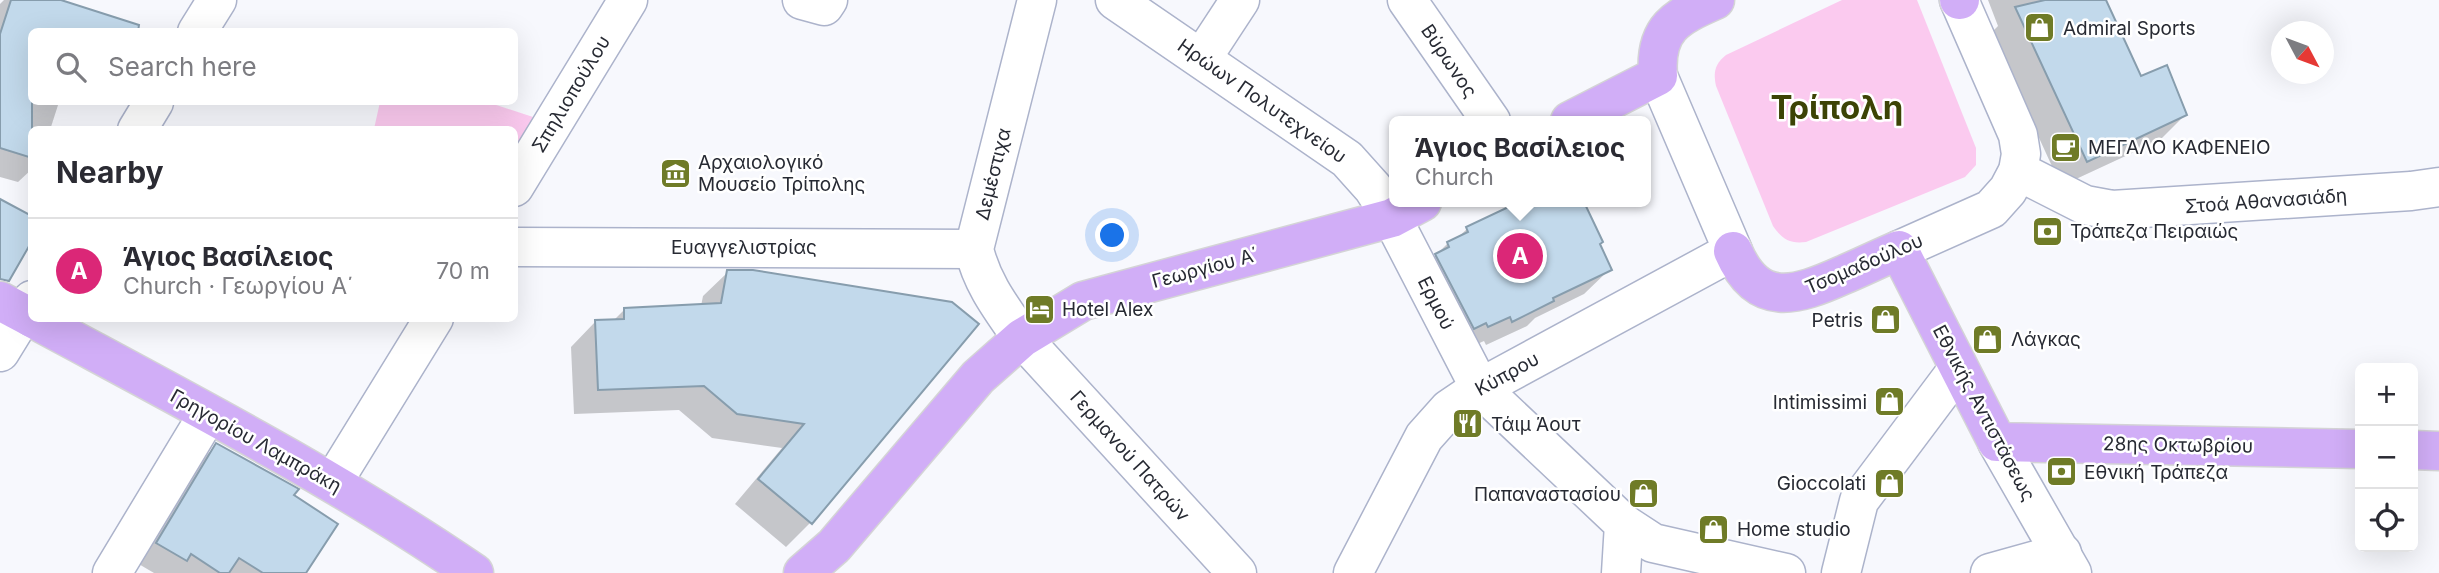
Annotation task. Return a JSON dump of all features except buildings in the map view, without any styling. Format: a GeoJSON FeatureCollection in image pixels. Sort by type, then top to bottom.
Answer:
{"type":"FeatureCollection","features":[{"type":"Feature","properties":{"kind":"main road","name":"Τσομαδούλου"},"geometry":{"type":"LineString","coordinates":[[1658,76],[1656,60],[1660,42],[1669,25],[1684,14],[1715,0]]}},
{"type":"Feature","properties":{"kind":"main road"},"geometry":{"type":"LineString","coordinates":[[1580,116],[1658,76]]}},
{"type":"Feature","properties":{"kind":"main road","name":"Γεωργίου Α΄"},"geometry":{"type":"LineString","coordinates":[[803,573],[827,560],[978,377],[1022,338],[1083,301],[1407,210]]}},
{"type":"Feature","properties":{"kind":"main road","name":"Τσομαδούλου"},"geometry":{"type":"LineString","coordinates":[[1733,251],[1741,270],[1753,283],[1787,293],[1806,291],[1899,250]]}},
{"type":"Feature","properties":{"kind":"main road","name":"Εθνικής Αντιστάσεως"},"geometry":{"type":"LineString","coordinates":[[1899,250],[1997,442]]}},
{"type":"Feature","properties":{"kind":"main road","name":"Γρηγορίου Λαμπράκη"},"geometry":{"type":"LineString","coordinates":[[45,322],[333,482],[416,533],[474,573]]}},
{"type":"Feature","properties":{"kind":"main road","name":"28ης Οκτωβρίου"},"geometry":{"type":"LineString","coordinates":[[1997,442],[2355,449]]}},
{"type":"Feature","properties":{"kind":"main road"},"geometry":{"type":"LineString","coordinates":[[2418,450],[2439,451]]}},
{"type":"Feature","properties":{"kind":"street"},"geometry":{"type":"LineString","coordinates":[[199,28],[216,0]]}},
{"type":"Feature","properties":{"kind":"street"},"geometry":{"type":"LineString","coordinates":[[802,0],[824,6],[828,0]]}},
{"type":"Feature","properties":{"kind":"street","name":"Δεμέστιχα"},"geometry":{"type":"LineString","coordinates":[[974,249],[1037,0]]}},
{"type":"Feature","properties":{"kind":"street","name":"Ηρώων Πολυτεχνείου"},"geometry":{"type":"LineString","coordinates":[[1115,0],[1347,159],[1373,188],[1389,198]]}},
{"type":"Feature","properties":{"kind":"street"},"geometry":{"type":"LineString","coordinates":[[1202,58],[1240,0]]}},
{"type":"Feature","properties":{"kind":"street","name":"Βύρωνος"},"geometry":{"type":"LineString","coordinates":[[1407,0],[1487,116]]}},
{"type":"Feature","properties":{"kind":"street"},"geometry":{"type":"LineString","coordinates":[[1959,0],[2018,135],[2021,154],[2018,171]]}},
{"type":"Feature","properties":{"kind":"street","name":"Σπηλιοπούλου"},"geometry":{"type":"LineString","coordinates":[[518,180],[614,4]]}},
{"type":"Feature","properties":{"kind":"street","name":"Τσομαδούλου"},"geometry":{"type":"LineString","coordinates":[[1658,76],[1733,251]]}},
{"type":"Feature","properties":{"kind":"street"},"geometry":{"type":"LineString","coordinates":[[139,126],[152,105]]}},
{"type":"Feature","properties":{"kind":"street","name":"Τσομαδούλου"},"geometry":{"type":"LineString","coordinates":[[1899,250],[1991,209],[2008,190],[2018,171]]}},
{"type":"Feature","properties":{"kind":"street","name":"Στοά Αθανασιάδη"},"geometry":{"type":"LineString","coordinates":[[2018,171],[2085,205],[2112,210],[2439,187]]}},
{"type":"Feature","properties":{"kind":"street","name":"Ερμού"},"geometry":{"type":"LineString","coordinates":[[1407,210],[1480,388],[1648,547]]}},
{"type":"Feature","properties":{"kind":"street","name":"Ευαγγελιστρίας"},"geometry":{"type":"LineString","coordinates":[[518,247],[974,249]]}},
{"type":"Feature","properties":{"kind":"street"},"geometry":{"type":"LineString","coordinates":[[974,249],[985,284],[1022,338]]}},
{"type":"Feature","properties":{"kind":"street","name":"Κύπρου"},"geometry":{"type":"LineString","coordinates":[[1353,573],[1424,437],[1450,409],[1480,388],[1733,251]]}},
{"type":"Feature","properties":{"kind":"street"},"geometry":{"type":"LineString","coordinates":[[0,352],[24,310]]}},
{"type":"Feature","properties":{"kind":"street"},"geometry":{"type":"LineString","coordinates":[[333,482],[432,322]]}},
{"type":"Feature","properties":{"kind":"street","name":"Γερμανού Πατρών"},"geometry":{"type":"LineString","coordinates":[[1022,338],[1237,573]]}},
{"type":"Feature","properties":{"kind":"street"},"geometry":{"type":"LineString","coordinates":[[1841,573],[1859,501],[1958,369]]}},
{"type":"Feature","properties":{"kind":"street"},"geometry":{"type":"LineString","coordinates":[[112,573],[208,414]]}},
{"type":"Feature","properties":{"kind":"street","name":"Εθνικής Αντιστάσεως"},"geometry":{"type":"LineString","coordinates":[[1997,442],[2067,563]]}},
{"type":"Feature","properties":{"kind":"street"},"geometry":{"type":"LineString","coordinates":[[1621,573],[1648,547],[1786,573]]}},
{"type":"Feature","properties":{"kind":"street"},"geometry":{"type":"LineString","coordinates":[[1990,573],[2067,563]]}},
{"type":"Feature","properties":{"kind":"shaded area"},"geometry":{"type":"Polygon","coordinates":[[[1842,0],[1917,0],[1976,148],[1976,165],[1965,177],[1806,242],[1790,241],[1773,226],[1716,86],[1715,72],[1717,65],[1726,55],[1842,0]]]}},
{"type":"Feature","properties":{"kind":"shaded area"},"geometry":{"type":"Polygon","coordinates":[[[379,105],[496,105],[533,117],[518,143],[518,126],[375,126],[379,105]]]}},
{"type":"Feature","properties":{"kind":"place","name":"Admiral Sports"},"geometry":{"type":"Point","coordinates":[2040,28]}},
{"type":"Feature","properties":{"kind":"place","name":"ΜΕΓΑΛΟ ΚΑΦΕΝΕΙΟ"},"geometry":{"type":"Point","coordinates":[2065,147]}},
{"type":"Feature","properties":{"kind":"place","name":"Αρχαιολογικό Μουσείο Τρίπολης"},"geometry":{"type":"Point","coordinates":[675,173]}},
{"type":"Feature","properties":{"kind":"place","name":"Τράπεζα Πειραιώς"},"geometry":{"type":"Point","coordinates":[2047,231]}},
{"type":"Feature","properties":{"kind":"place","name":"Άγιος Βασίλειος"},"geometry":{"type":"Point","coordinates":[1520,256]}},
{"type":"Feature","properties":{"kind":"place","name":"Hotel Alex"},"geometry":{"type":"Point","coordinates":[1039,309]}},
{"type":"Feature","properties":{"kind":"place","name":"Petris"},"geometry":{"type":"Point","coordinates":[1886,320]}},
{"type":"Feature","properties":{"kind":"place","name":"Λάγκας"},"geometry":{"type":"Point","coordinates":[1988,339]}},
{"type":"Feature","properties":{"kind":"place","name":"Intimissimi"},"geometry":{"type":"Point","coordinates":[1890,402]}},
{"type":"Feature","properties":{"kind":"place","name":"Τάιμ Άουτ"},"geometry":{"type":"Point","coordinates":[1468,424]}},
{"type":"Feature","properties":{"kind":"place","name":"Εθνική Τράπεζα"},"geometry":{"type":"Point","coordinates":[2061,472]}},
{"type":"Feature","properties":{"kind":"place","name":"Gioccolati"},"geometry":{"type":"Point","coordinates":[1889,483]}},
{"type":"Feature","properties":{"kind":"place","name":"Παπαναστασίου"},"geometry":{"type":"Point","coordinates":[1644,494]}},
{"type":"Feature","properties":{"kind":"place","name":"Home studio"},"geometry":{"type":"Point","coordinates":[1714,529]}},
{"type":"Feature","properties":{"kind":"district","name":"Τρίπολη"},"geometry":{"type":"Point","coordinates":[1837,107]}}]}
